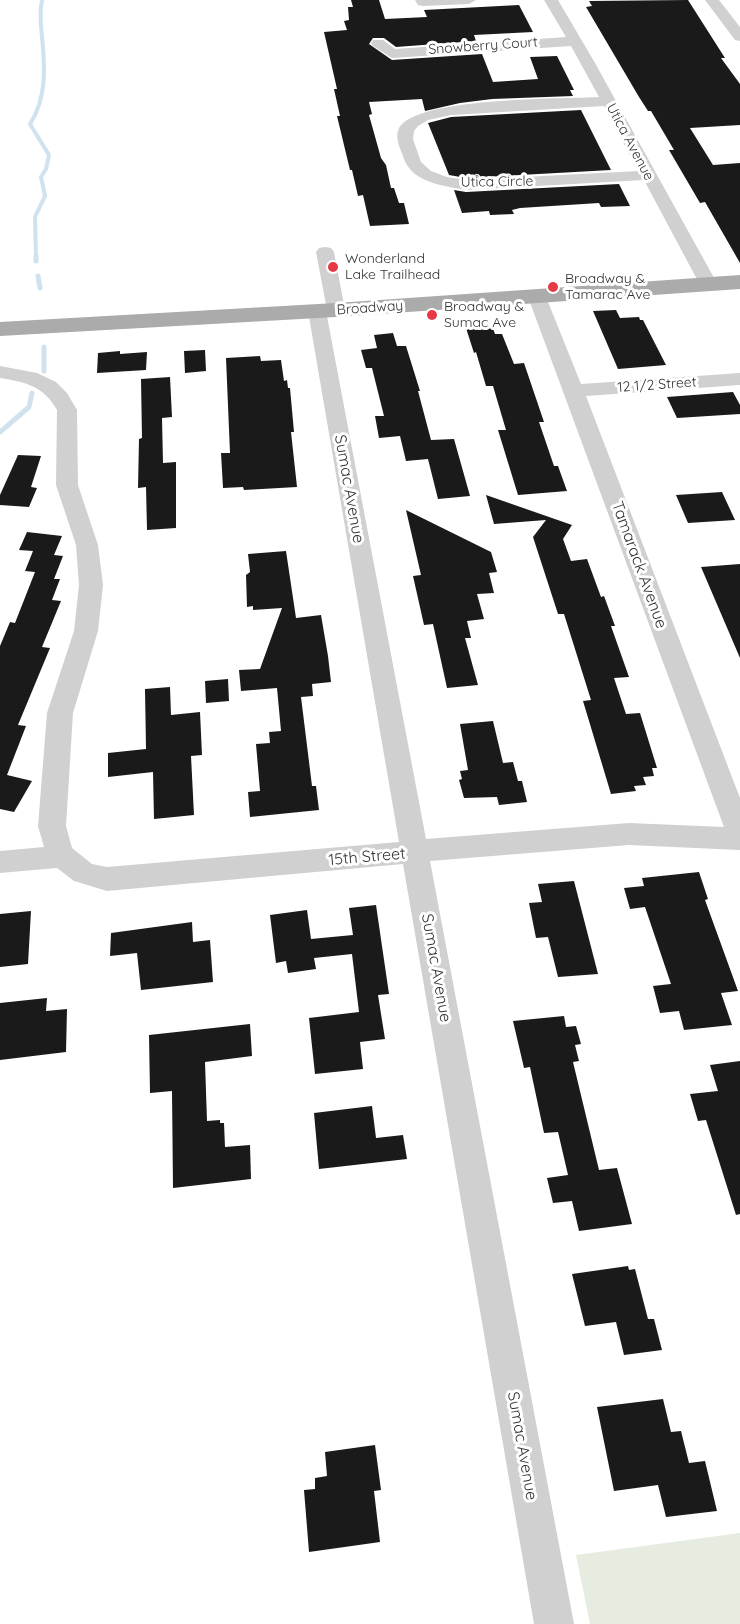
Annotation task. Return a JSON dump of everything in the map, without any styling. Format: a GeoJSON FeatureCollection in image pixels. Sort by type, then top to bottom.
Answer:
{"type":"FeatureCollection","features":[{"type":"Feature","properties":{"kind":"main road","name":"Broadway"},"geometry":{"type":"LineString","coordinates":[[0,329],[103,321],[326,311],[740,282]]}},
{"type":"Feature","properties":{"kind":"street"},"geometry":{"type":"LineString","coordinates":[[423,1],[469,0]]}},
{"type":"Feature","properties":{"kind":"street","name":"Utica Avenue"},"geometry":{"type":"LineString","coordinates":[[551,0],[708,285]]}},
{"type":"Feature","properties":{"kind":"street"},"geometry":{"type":"LineString","coordinates":[[712,0],[740,37]]}},
{"type":"Feature","properties":{"kind":"street","name":"Snowberry Court"},"geometry":{"type":"LineString","coordinates":[[378,43],[389,59],[575,41]]}},
{"type":"Feature","properties":{"kind":"street","name":"Utica Circle"},"geometry":{"type":"LineString","coordinates":[[607,101],[451,110],[423,117],[413,123],[406,130],[405,139],[414,164],[425,174],[443,181],[466,185],[647,175]]}},
{"type":"Feature","properties":{"kind":"street","name":"Sumac Avenue"},"geometry":{"type":"LineString","coordinates":[[325,252],[326,311],[415,852],[554,1624]]}},
{"type":"Feature","properties":{"kind":"street","name":"Tamarack Avenue"},"geometry":{"type":"LineString","coordinates":[[537,297],[740,833]]}},
{"type":"Feature","properties":{"kind":"street"},"geometry":{"type":"LineString","coordinates":[[0,372],[30,377],[49,386],[60,397],[67,410],[67,485],[87,545],[91,585],[86,631],[60,713],[52,826],[54,838],[62,856],[0,862]]}},
{"type":"Feature","properties":{"kind":"street","name":"12 1/2 Street"},"geometry":{"type":"LineString","coordinates":[[574,391],[740,379]]}},
{"type":"Feature","properties":{"kind":"street","name":"15th Street"},"geometry":{"type":"LineString","coordinates":[[62,856],[84,873],[107,879],[562,838],[629,834],[740,839]]}},
{"type":"Feature","properties":{"kind":"shaded area"},"geometry":{"type":"Polygon","coordinates":[[[740,1533],[740,1624],[590,1624],[576,1555],[740,1533]]]}},
{"type":"Feature","properties":{"kind":"building"},"geometry":{"type":"Polygon","coordinates":[[[351,0],[379,0],[385,19],[427,17],[424,10],[519,5],[533,32],[474,35],[476,41],[396,47],[384,38],[373,38],[369,44],[392,60],[482,54],[493,82],[538,79],[530,57],[557,56],[574,90],[570,90],[573,96],[492,99],[425,111],[422,99],[369,102],[372,114],[369,115],[381,158],[386,165],[391,188],[394,188],[399,203],[404,203],[409,224],[370,226],[363,195],[358,196],[352,170],[350,170],[337,116],[340,116],[334,89],[337,89],[324,32],[347,30],[344,21],[349,20],[348,7],[353,7],[351,0]]]}},
{"type":"Feature","properties":{"kind":"building"},"geometry":{"type":"Polygon","coordinates":[[[688,0],[725,58],[721,58],[740,84],[740,125],[690,128],[713,165],[740,163],[740,263],[705,202],[700,203],[669,150],[674,150],[651,111],[648,111],[639,97],[586,7],[592,6],[589,1],[688,0]]]}},
{"type":"Feature","properties":{"kind":"building"},"geometry":{"type":"Polygon","coordinates":[[[581,110],[611,170],[466,178],[449,175],[428,123],[451,117],[581,110]]]}},
{"type":"Feature","properties":{"kind":"building"},"geometry":{"type":"Polygon","coordinates":[[[619,184],[630,206],[601,207],[599,203],[520,208],[512,210],[514,214],[490,215],[489,211],[462,213],[454,190],[466,192],[619,184]]]}},
{"type":"Feature","properties":{"kind":"building"},"geometry":{"type":"Polygon","coordinates":[[[616,310],[620,318],[639,317],[643,320],[666,365],[618,369],[593,311],[616,310]]]}},
{"type":"Feature","properties":{"kind":"building"},"geometry":{"type":"Polygon","coordinates":[[[492,326],[495,334],[502,334],[514,364],[524,363],[544,422],[539,422],[554,466],[558,466],[567,491],[518,495],[498,430],[506,430],[493,386],[486,386],[466,328],[492,326]]]}},
{"type":"Feature","properties":{"kind":"building"},"geometry":{"type":"Polygon","coordinates":[[[393,333],[397,346],[406,346],[420,391],[418,391],[431,440],[454,439],[470,496],[438,499],[428,459],[406,461],[400,436],[379,438],[375,416],[384,416],[372,368],[366,368],[361,350],[377,348],[374,335],[393,333]]]}},
{"type":"Feature","properties":{"kind":"building"},"geometry":{"type":"Polygon","coordinates":[[[205,350],[206,371],[185,373],[184,351],[205,350]]]}},
{"type":"Feature","properties":{"kind":"building"},"geometry":{"type":"Polygon","coordinates":[[[120,351],[120,354],[147,352],[146,370],[97,373],[98,353],[120,351]]]}},
{"type":"Feature","properties":{"kind":"building"},"geometry":{"type":"Polygon","coordinates":[[[260,356],[261,361],[281,360],[284,381],[287,380],[288,388],[290,388],[294,432],[291,432],[297,487],[244,490],[243,487],[223,488],[221,453],[230,453],[226,358],[260,356]]]}},
{"type":"Feature","properties":{"kind":"building"},"geometry":{"type":"Polygon","coordinates":[[[170,377],[172,417],[162,418],[163,463],[176,462],[176,528],[147,530],[146,487],[138,488],[139,439],[142,438],[141,379],[170,377]]]}},
{"type":"Feature","properties":{"kind":"building"},"geometry":{"type":"Polygon","coordinates":[[[733,392],[740,405],[740,414],[677,418],[667,397],[733,392]]]}},
{"type":"Feature","properties":{"kind":"building"},"geometry":{"type":"Polygon","coordinates":[[[18,455],[41,456],[31,487],[37,488],[29,507],[0,505],[0,495],[18,455]]]}},
{"type":"Feature","properties":{"kind":"building"},"geometry":{"type":"Polygon","coordinates":[[[722,492],[735,520],[688,523],[676,495],[722,492]]]}},
{"type":"Feature","properties":{"kind":"building"},"geometry":{"type":"Polygon","coordinates":[[[486,495],[572,525],[563,539],[571,561],[587,559],[601,597],[604,596],[615,626],[611,626],[629,677],[614,678],[626,714],[640,713],[657,768],[652,768],[654,776],[643,777],[646,785],[634,786],[636,791],[611,794],[583,701],[591,700],[564,614],[558,614],[533,537],[546,520],[494,524],[486,495]]]}},
{"type":"Feature","properties":{"kind":"building"},"geometry":{"type":"Polygon","coordinates":[[[406,510],[491,552],[497,572],[489,573],[494,593],[477,594],[484,619],[467,621],[471,638],[465,638],[478,685],[447,688],[433,624],[424,625],[413,576],[421,575],[406,510]]]}},
{"type":"Feature","properties":{"kind":"building"},"geometry":{"type":"Polygon","coordinates":[[[27,532],[62,536],[54,555],[63,556],[54,579],[60,579],[52,600],[61,601],[42,647],[50,648],[18,725],[26,726],[7,775],[32,781],[14,812],[0,809],[0,646],[10,622],[15,623],[35,572],[25,571],[33,551],[19,550],[27,532]]]}},
{"type":"Feature","properties":{"kind":"building"},"geometry":{"type":"Polygon","coordinates":[[[286,551],[296,618],[321,615],[328,656],[331,682],[312,684],[313,696],[301,697],[312,786],[316,786],[319,810],[250,817],[248,792],[260,791],[256,744],[270,743],[269,732],[281,731],[277,688],[241,691],[239,670],[260,669],[282,608],[253,610],[253,606],[247,607],[246,575],[250,572],[248,554],[286,551]]]}},
{"type":"Feature","properties":{"kind":"building"},"geometry":{"type":"Polygon","coordinates":[[[740,564],[740,658],[701,567],[740,564]]]}},
{"type":"Feature","properties":{"kind":"building"},"geometry":{"type":"Polygon","coordinates":[[[228,679],[229,701],[206,703],[205,681],[228,679]]]}},
{"type":"Feature","properties":{"kind":"building"},"geometry":{"type":"Polygon","coordinates":[[[170,687],[171,715],[200,712],[202,755],[191,756],[194,815],[154,819],[153,772],[108,777],[108,753],[146,749],[145,689],[170,687]]]}},
{"type":"Feature","properties":{"kind":"building"},"geometry":{"type":"Polygon","coordinates":[[[493,721],[503,763],[513,762],[518,781],[522,781],[527,802],[499,805],[497,797],[464,798],[459,780],[462,779],[460,771],[468,770],[460,724],[493,721]]]}},
{"type":"Feature","properties":{"kind":"building"},"geometry":{"type":"Polygon","coordinates":[[[699,872],[708,899],[705,900],[738,991],[721,993],[732,1025],[684,1030],[679,1011],[660,1013],[653,986],[671,984],[645,907],[630,909],[624,888],[644,886],[642,878],[699,872]]]}},
{"type":"Feature","properties":{"kind":"building"},"geometry":{"type":"Polygon","coordinates":[[[574,881],[598,974],[558,977],[548,937],[536,938],[529,903],[542,902],[538,884],[574,881]]]}},
{"type":"Feature","properties":{"kind":"building"},"geometry":{"type":"Polygon","coordinates":[[[376,905],[389,994],[378,995],[385,1039],[360,1042],[363,1069],[315,1074],[309,1018],[359,1012],[352,954],[314,958],[316,969],[288,973],[286,961],[276,963],[270,915],[307,910],[311,939],[353,935],[349,908],[376,905]]]}},
{"type":"Feature","properties":{"kind":"building"},"geometry":{"type":"Polygon","coordinates":[[[31,911],[28,964],[0,967],[0,914],[31,911]]]}},
{"type":"Feature","properties":{"kind":"building"},"geometry":{"type":"Polygon","coordinates":[[[192,922],[193,942],[210,940],[213,982],[141,990],[137,953],[110,956],[111,933],[192,922]]]}},
{"type":"Feature","properties":{"kind":"building"},"geometry":{"type":"Polygon","coordinates":[[[47,998],[46,1011],[67,1009],[66,1052],[0,1060],[0,1003],[47,998]]]}},
{"type":"Feature","properties":{"kind":"building"},"geometry":{"type":"Polygon","coordinates":[[[564,1016],[566,1027],[576,1026],[581,1044],[575,1045],[579,1061],[573,1062],[599,1170],[617,1168],[632,1224],[579,1231],[572,1201],[553,1203],[547,1178],[568,1175],[558,1132],[544,1133],[530,1067],[524,1068],[513,1021],[564,1016]]]}},
{"type":"Feature","properties":{"kind":"building"},"geometry":{"type":"Polygon","coordinates":[[[250,1024],[252,1056],[205,1062],[207,1121],[220,1120],[220,1123],[224,1123],[225,1147],[250,1145],[251,1179],[173,1188],[172,1091],[150,1093],[149,1035],[250,1024]]]}},
{"type":"Feature","properties":{"kind":"building"},"geometry":{"type":"Polygon","coordinates":[[[740,1061],[740,1214],[736,1215],[706,1120],[698,1121],[690,1094],[718,1091],[710,1065],[740,1061]]]}},
{"type":"Feature","properties":{"kind":"building"},"geometry":{"type":"Polygon","coordinates":[[[372,1106],[376,1138],[403,1135],[407,1159],[319,1169],[314,1113],[372,1106]]]}},
{"type":"Feature","properties":{"kind":"building"},"geometry":{"type":"Polygon","coordinates":[[[628,1266],[629,1270],[635,1269],[648,1319],[654,1319],[662,1350],[624,1355],[616,1322],[585,1326],[572,1274],[628,1266]]]}},
{"type":"Feature","properties":{"kind":"building"},"geometry":{"type":"Polygon","coordinates":[[[663,1399],[671,1432],[681,1431],[689,1463],[705,1461],[717,1511],[666,1517],[658,1485],[614,1491],[597,1407],[663,1399]]]}},
{"type":"Feature","properties":{"kind":"building"},"geometry":{"type":"Polygon","coordinates":[[[375,1445],[381,1490],[374,1491],[380,1542],[309,1552],[304,1490],[315,1489],[315,1478],[327,1476],[325,1452],[375,1445]]]}},
{"type":"Feature","properties":{"kind":"waterway"},"geometry":{"type":"LineString","coordinates":[[36,257],[35,217],[45,196],[41,177],[46,169],[49,155],[30,124],[36,114],[44,82],[40,19],[42,0]]}},
{"type":"Feature","properties":{"kind":"waterway"},"geometry":{"type":"LineString","coordinates":[[38,276],[40,288]]}},
{"type":"Feature","properties":{"kind":"waterway"},"geometry":{"type":"LineString","coordinates":[[44,347],[44,371]]}},
{"type":"Feature","properties":{"kind":"waterway"},"geometry":{"type":"LineString","coordinates":[[0,432],[29,407],[32,393]]}},
{"type":"Feature","properties":{"kind":"place","name":"Wonderland Lake Trailhead"},"geometry":{"type":"Point","coordinates":[333,267]}},
{"type":"Feature","properties":{"kind":"place","name":"Broadway & Tamarac Ave"},"geometry":{"type":"Point","coordinates":[553,287]}},
{"type":"Feature","properties":{"kind":"place","name":"Broadway & Sumac Ave"},"geometry":{"type":"Point","coordinates":[432,315]}}]}
